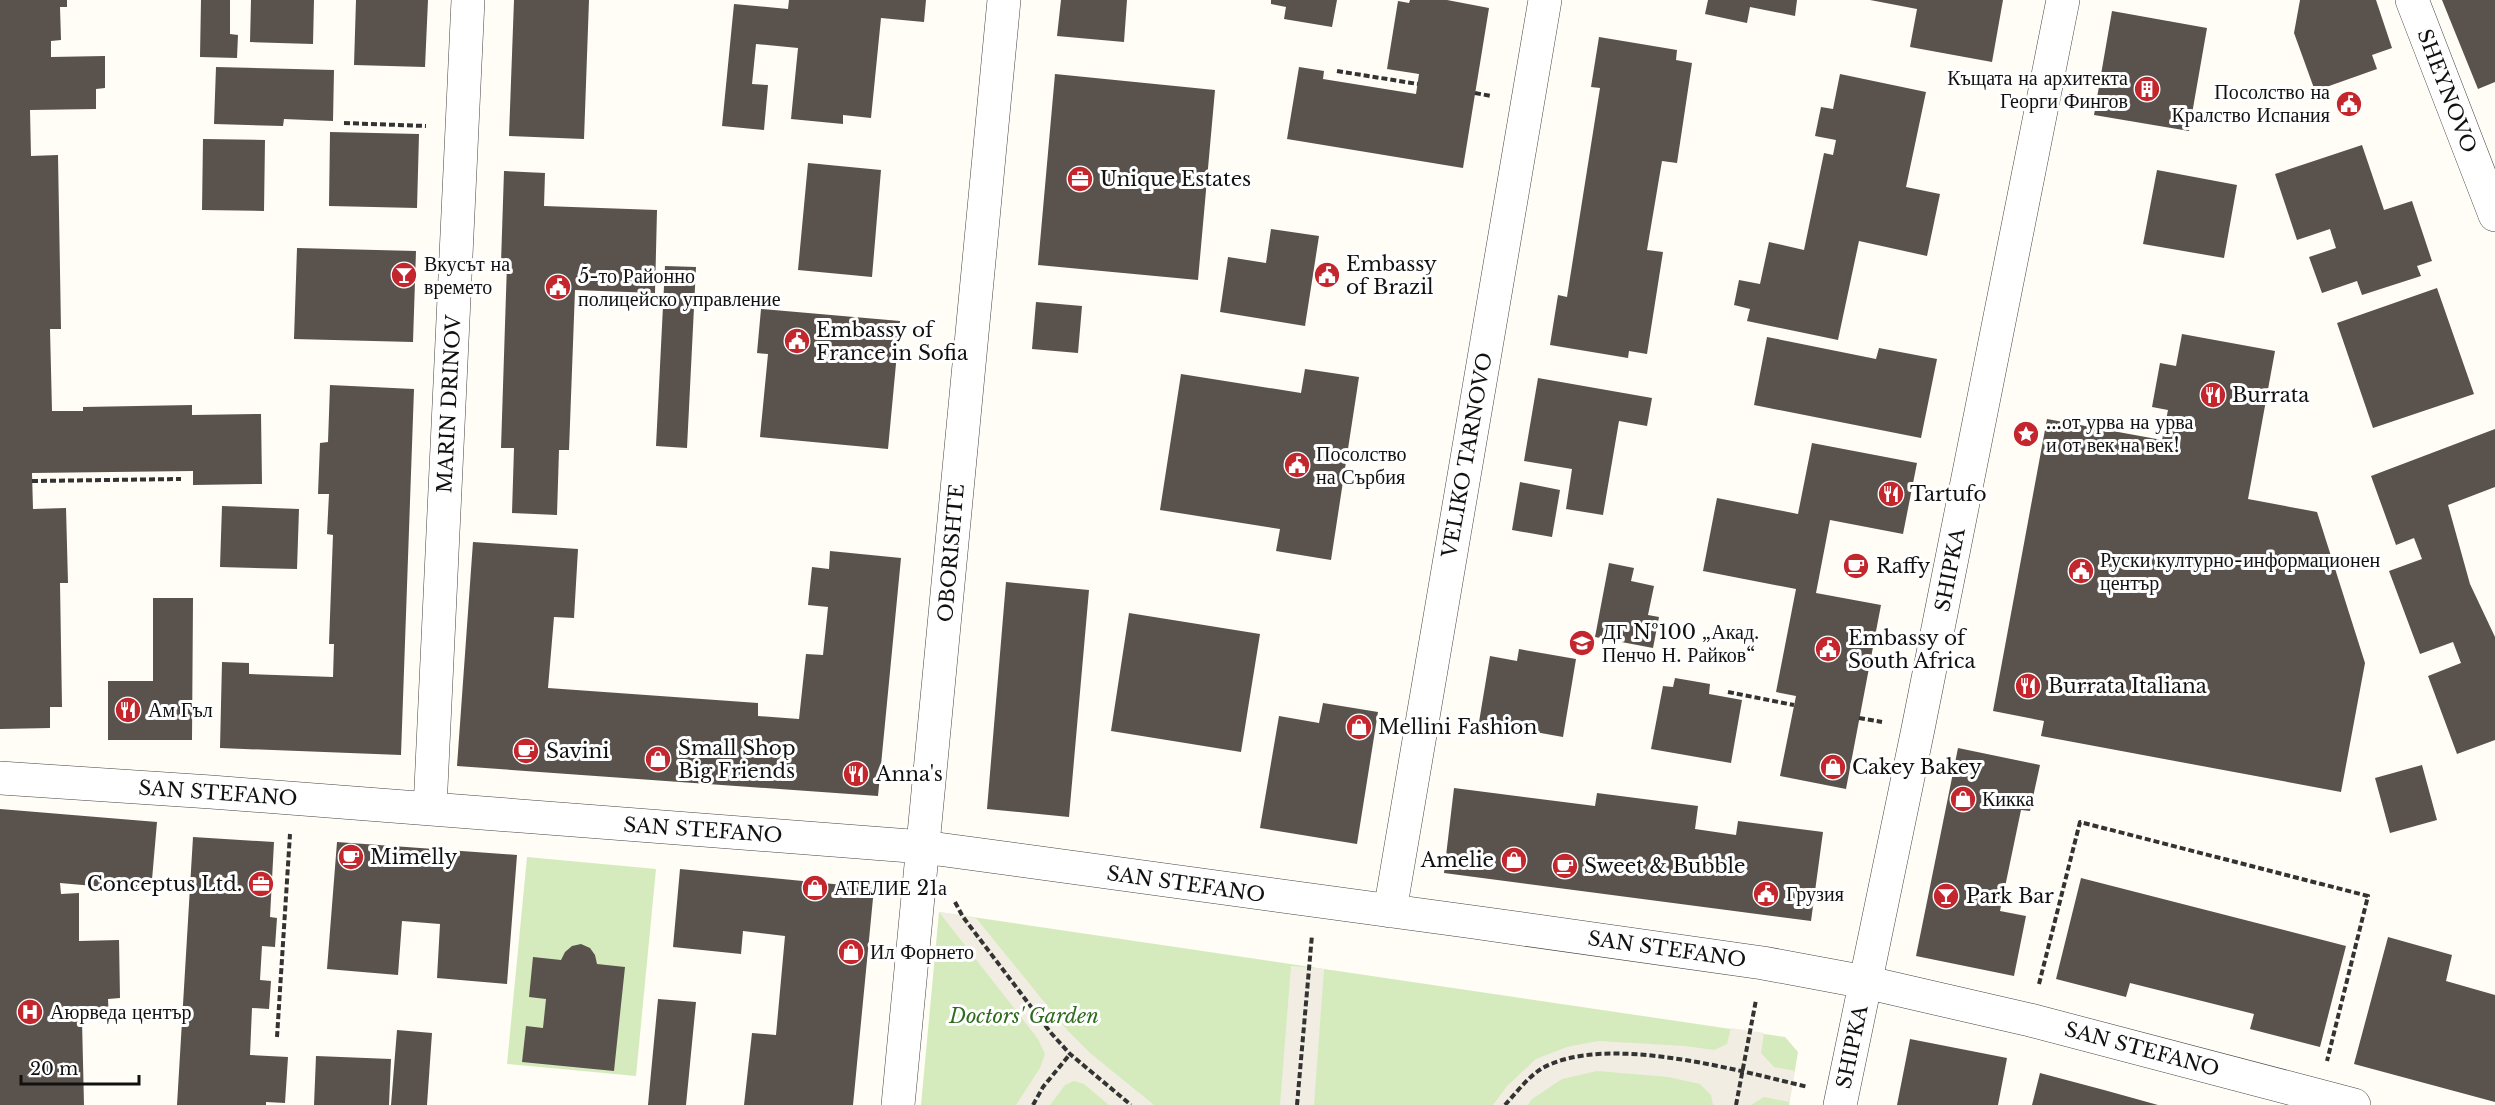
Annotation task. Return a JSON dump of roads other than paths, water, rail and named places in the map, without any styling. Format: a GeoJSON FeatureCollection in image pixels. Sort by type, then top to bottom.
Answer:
{"type":"FeatureCollection","features":[{"type":"Feature","properties":{"kind":"street","name":"MARIN DRINOV"},"geometry":{"type":"LineString","coordinates":[[430,809],[468,0]]}},
{"type":"Feature","properties":{"kind":"street","name":"OBORISHTE"},"geometry":{"type":"LineString","coordinates":[[898,1105],[1004,0]]}},
{"type":"Feature","properties":{"kind":"street","name":"VELIKO TARNOVO"},"geometry":{"type":"LineString","coordinates":[[1390,911],[1545,0]]}},
{"type":"Feature","properties":{"kind":"street","name":"SHIPKA"},"geometry":{"type":"LineString","coordinates":[[1841,1100],[2064,0]]}},
{"type":"Feature","properties":{"kind":"street","name":"SHEYNOVO"},"geometry":{"type":"LineString","coordinates":[[2412,0],[2495,215]]}},
{"type":"Feature","properties":{"kind":"street","name":"SAN STEFANO"},"geometry":{"type":"LineString","coordinates":[[0,778],[292,798],[923,847],[1390,911],[1763,963],[1865,982],[2030,1020],[2354,1105]]}},
{"type":"Feature","properties":{"kind":"place","name":"Къщата на архитекта Георги Фингов"},"geometry":{"type":"Point","coordinates":[2147,89]}},
{"type":"Feature","properties":{"kind":"place","name":"Посолство на Кралство Испания"},"geometry":{"type":"Point","coordinates":[2349,104]}},
{"type":"Feature","properties":{"kind":"place","name":"Unique Estates"},"geometry":{"type":"Point","coordinates":[1080,179]}},
{"type":"Feature","properties":{"kind":"place","name":"Вкусът на времето"},"geometry":{"type":"Point","coordinates":[404,275]}},
{"type":"Feature","properties":{"kind":"place","name":"Embassy of Brazil"},"geometry":{"type":"Point","coordinates":[1327,275]}},
{"type":"Feature","properties":{"kind":"place","name":"5-то Районно полицейско управление"},"geometry":{"type":"Point","coordinates":[558,287]}},
{"type":"Feature","properties":{"kind":"place","name":"Embassy of France in Sofia"},"geometry":{"type":"Point","coordinates":[797,341]}},
{"type":"Feature","properties":{"kind":"place","name":"Burrata"},"geometry":{"type":"Point","coordinates":[2213,395]}},
{"type":"Feature","properties":{"kind":"place","name":"...от урва на урва и от век на век!"},"geometry":{"type":"Point","coordinates":[2026,434]}},
{"type":"Feature","properties":{"kind":"place","name":"Посолство на Сърбия"},"geometry":{"type":"Point","coordinates":[1297,465]}},
{"type":"Feature","properties":{"kind":"place","name":"Tartufo"},"geometry":{"type":"Point","coordinates":[1891,494]}},
{"type":"Feature","properties":{"kind":"place","name":"Raffy"},"geometry":{"type":"Point","coordinates":[1856,566]}},
{"type":"Feature","properties":{"kind":"place","name":"Руски културно-информационен център"},"geometry":{"type":"Point","coordinates":[2081,571]}},
{"type":"Feature","properties":{"kind":"place","name":"ДГ №100 „Акад. Пенчо Н. Райков“"},"geometry":{"type":"Point","coordinates":[1582,643]}},
{"type":"Feature","properties":{"kind":"place","name":"Embassy of South Africa"},"geometry":{"type":"Point","coordinates":[1828,649]}},
{"type":"Feature","properties":{"kind":"place","name":"Burrata Italiana"},"geometry":{"type":"Point","coordinates":[2028,686]}},
{"type":"Feature","properties":{"kind":"place","name":"Ам Гъл"},"geometry":{"type":"Point","coordinates":[128,710]}},
{"type":"Feature","properties":{"kind":"place","name":"Mellini Fashion"},"geometry":{"type":"Point","coordinates":[1359,727]}},
{"type":"Feature","properties":{"kind":"place","name":"Savini"},"geometry":{"type":"Point","coordinates":[526,751]}},
{"type":"Feature","properties":{"kind":"place","name":"Small Shop Big Friends"},"geometry":{"type":"Point","coordinates":[658,759]}},
{"type":"Feature","properties":{"kind":"place","name":"Cakey Bakey"},"geometry":{"type":"Point","coordinates":[1833,767]}},
{"type":"Feature","properties":{"kind":"place","name":"Anna's"},"geometry":{"type":"Point","coordinates":[856,774]}},
{"type":"Feature","properties":{"kind":"place","name":"Кикка"},"geometry":{"type":"Point","coordinates":[1963,799]}},
{"type":"Feature","properties":{"kind":"place","name":"Mimelly"},"geometry":{"type":"Point","coordinates":[351,857]}},
{"type":"Feature","properties":{"kind":"place","name":"Amelie"},"geometry":{"type":"Point","coordinates":[1514,860]}},
{"type":"Feature","properties":{"kind":"place","name":"Sweet & Bubble"},"geometry":{"type":"Point","coordinates":[1565,866]}},
{"type":"Feature","properties":{"kind":"place","name":"Conceptus Ltd."},"geometry":{"type":"Point","coordinates":[261,884]}},
{"type":"Feature","properties":{"kind":"place","name":"АТЕЛИЕ 21а"},"geometry":{"type":"Point","coordinates":[815,888]}},
{"type":"Feature","properties":{"kind":"place","name":"Грузия"},"geometry":{"type":"Point","coordinates":[1766,894]}},
{"type":"Feature","properties":{"kind":"place","name":"Park Bar"},"geometry":{"type":"Point","coordinates":[1946,896]}},
{"type":"Feature","properties":{"kind":"place","name":"Ил Форнето"},"geometry":{"type":"Point","coordinates":[851,952]}},
{"type":"Feature","properties":{"kind":"place","name":"Аюрведа център"},"geometry":{"type":"Point","coordinates":[30,1012]}},
{"type":"Feature","properties":{"kind":"park label","name":"Doctors' Garden"},"geometry":{"type":"Point","coordinates":[1024,1016]}}]}
